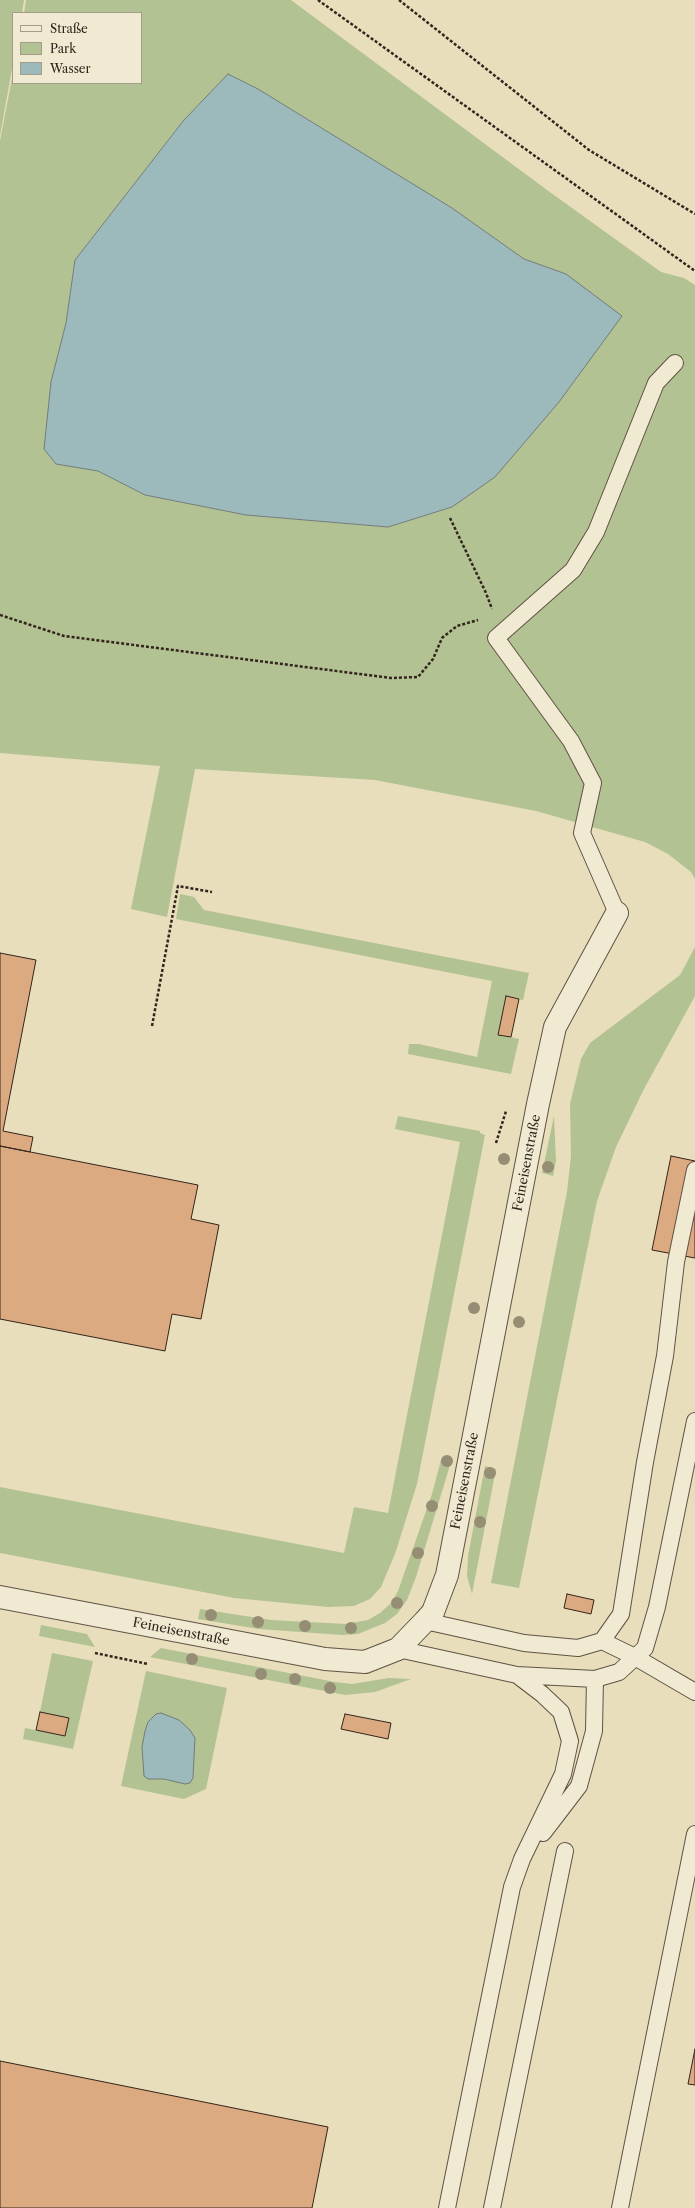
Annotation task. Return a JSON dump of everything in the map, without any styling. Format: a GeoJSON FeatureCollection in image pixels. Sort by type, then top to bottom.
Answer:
{"type":"FeatureCollection","features":[{"type":"Feature","properties":{"kind":"street","name":"Feineisenstraße"},"geometry":{"type":"LineString","coordinates":[[0,1597],[325,1659],[365,1662],[398,1649],[425,1621],[432,1612],[447,1575],[538,1104],[555,1027],[617,913]]}},
{"type":"Feature","properties":{"kind":"lane"},"geometry":{"type":"LineString","coordinates":[[617,913],[582,833],[593,783],[571,741],[496,638],[573,570],[596,532],[656,383],[675,363]]}},
{"type":"Feature","properties":{"kind":"lane"},"geometry":{"type":"LineString","coordinates":[[602,1642],[621,1614],[630,1568],[645,1462],[665,1356],[676,1262],[695,1170]]}},
{"type":"Feature","properties":{"kind":"lane"},"geometry":{"type":"LineString","coordinates":[[398,1649],[517,1675],[596,1679],[619,1672],[645,1648],[657,1607],[695,1421]]}},
{"type":"Feature","properties":{"kind":"lane"},"geometry":{"type":"LineString","coordinates":[[425,1621],[538,1645],[578,1648],[602,1642],[635,1657],[695,1692]]}},
{"type":"Feature","properties":{"kind":"lane"},"geometry":{"type":"LineString","coordinates":[[447,2208],[512,1887],[522,1859],[564,1774],[570,1741],[561,1712],[542,1694],[517,1675]]}},
{"type":"Feature","properties":{"kind":"lane"},"geometry":{"type":"LineString","coordinates":[[522,1859],[579,1786],[594,1731],[596,1679]]}},
{"type":"Feature","properties":{"kind":"lane"},"geometry":{"type":"LineString","coordinates":[[620,2208],[695,1834]]}},
{"type":"Feature","properties":{"kind":"lane"},"geometry":{"type":"LineString","coordinates":[[492,2208],[565,1851]]}},
{"type":"Feature","properties":{"kind":"path"},"geometry":{"type":"LineString","coordinates":[[318,0],[695,271]]}},
{"type":"Feature","properties":{"kind":"path"},"geometry":{"type":"LineString","coordinates":[[399,0],[589,150],[695,214]]}},
{"type":"Feature","properties":{"kind":"path"},"geometry":{"type":"LineString","coordinates":[[450,518],[486,593]]}},
{"type":"Feature","properties":{"kind":"path"},"geometry":{"type":"LineString","coordinates":[[0,614],[64,636],[391,678],[418,677],[433,659],[442,638],[457,626],[479,619]]}},
{"type":"Feature","properties":{"kind":"path"},"geometry":{"type":"LineString","coordinates":[[152,1026],[178,886],[212,892]]}},
{"type":"Feature","properties":{"kind":"path"},"geometry":{"type":"LineString","coordinates":[[95,1653],[148,1664]]}},
{"type":"Feature","properties":{"kind":"green space"},"geometry":{"type":"Polygon","coordinates":[[[0,0],[24,0],[22,12],[12,12],[12,69],[0,136],[0,0]]]}},
{"type":"Feature","properties":{"kind":"green space"},"geometry":{"type":"Polygon","coordinates":[[[26,0],[291,0],[547,190],[661,272],[684,278],[695,285],[695,879],[691,872],[668,854],[645,842],[536,811],[375,780],[195,769],[167,917],[131,909],[160,766],[0,753],[0,141],[12,78],[12,84],[142,84],[142,12],[24,12],[26,0]],[[228,74],[184,120],[75,260],[66,323],[51,382],[98,471],[145,495],[246,515],[388,527],[452,507],[566,274],[524,259],[452,208],[258,89],[228,74]]]}},
{"type":"Feature","properties":{"kind":"green space"},"geometry":{"type":"Polygon","coordinates":[[[180,894],[194,897],[204,910],[529,973],[523,1000],[506,997],[498,1034],[519,1039],[511,1074],[408,1054],[409,1044],[419,1044],[477,1057],[492,981],[176,919],[180,894]]]}},
{"type":"Feature","properties":{"kind":"green space"},"geometry":{"type":"Polygon","coordinates":[[[695,947],[695,996],[644,1089],[616,1147],[597,1201],[519,1588],[491,1583],[567,1192],[571,1156],[570,1104],[581,1059],[590,1043],[680,975],[695,947]]]}},
{"type":"Feature","properties":{"kind":"green space"},"geometry":{"type":"Polygon","coordinates":[[[398,1116],[480,1131],[480,1133],[485,1135],[417,1484],[395,1554],[381,1587],[370,1599],[354,1606],[328,1607],[234,1598],[0,1553],[0,1487],[344,1553],[354,1507],[388,1513],[460,1142],[395,1129],[398,1116]]]}},
{"type":"Feature","properties":{"kind":"green space"},"geometry":{"type":"Polygon","coordinates":[[[554,1116],[556,1161],[553,1176],[542,1173],[554,1116]]]}},
{"type":"Feature","properties":{"kind":"green space"},"geometry":{"type":"Polygon","coordinates":[[[441,1460],[451,1462],[416,1577],[407,1600],[397,1614],[385,1623],[358,1634],[342,1635],[259,1629],[198,1619],[200,1609],[271,1620],[346,1624],[368,1620],[380,1613],[391,1603],[398,1591],[432,1494],[441,1460]]]}},
{"type":"Feature","properties":{"kind":"green space"},"geometry":{"type":"Polygon","coordinates":[[[485,1466],[496,1469],[472,1594],[467,1576],[468,1556],[485,1466]]]}},
{"type":"Feature","properties":{"kind":"green space"},"geometry":{"type":"Polygon","coordinates":[[[41,1625],[87,1634],[95,1647],[39,1636],[41,1625]]]}},
{"type":"Feature","properties":{"kind":"green space"},"geometry":{"type":"Polygon","coordinates":[[[161,1648],[335,1682],[352,1684],[389,1678],[411,1679],[375,1692],[345,1695],[150,1657],[161,1648]]]}},
{"type":"Feature","properties":{"kind":"green space"},"geometry":{"type":"Polygon","coordinates":[[[52,1653],[93,1661],[73,1749],[23,1739],[25,1728],[65,1736],[68,1718],[40,1712],[52,1653]]]}},
{"type":"Feature","properties":{"kind":"green space"},"geometry":{"type":"Polygon","coordinates":[[[146,1671],[227,1688],[206,1789],[184,1799],[121,1786],[146,1671]]]}},
{"type":"Feature","properties":{"kind":"water"},"geometry":{"type":"Polygon","coordinates":[[[228,74],[258,89],[452,208],[524,259],[566,274],[622,316],[559,402],[495,477],[452,507],[388,527],[246,515],[145,495],[98,471],[56,464],[44,449],[51,382],[66,323],[75,260],[184,120],[228,74]]]}},
{"type":"Feature","properties":{"kind":"water"},"geometry":{"type":"Polygon","coordinates":[[[161,1713],[179,1720],[190,1730],[195,1738],[193,1778],[190,1783],[185,1784],[164,1779],[148,1779],[144,1776],[142,1747],[145,1731],[148,1722],[156,1714],[161,1713]]]}},
{"type":"Feature","properties":{"kind":"building"},"geometry":{"type":"Polygon","coordinates":[[[0,953],[36,960],[3,1131],[33,1137],[30,1152],[0,1146],[0,953]]]}},
{"type":"Feature","properties":{"kind":"building"},"geometry":{"type":"Polygon","coordinates":[[[506,996],[519,999],[511,1037],[498,1035],[506,996]]]}},
{"type":"Feature","properties":{"kind":"building"},"geometry":{"type":"Polygon","coordinates":[[[0,1146],[198,1185],[191,1219],[219,1225],[201,1319],[172,1314],[165,1351],[0,1319],[0,1146]]]}},
{"type":"Feature","properties":{"kind":"building"},"geometry":{"type":"Polygon","coordinates":[[[671,1156],[695,1161],[695,1258],[652,1250],[671,1156]]]}},
{"type":"Feature","properties":{"kind":"building"},"geometry":{"type":"Polygon","coordinates":[[[567,1594],[594,1600],[591,1614],[564,1608],[567,1594]]]}},
{"type":"Feature","properties":{"kind":"building"},"geometry":{"type":"Polygon","coordinates":[[[40,1712],[69,1718],[65,1736],[36,1730],[40,1712]]]}},
{"type":"Feature","properties":{"kind":"building"},"geometry":{"type":"Polygon","coordinates":[[[345,1714],[391,1723],[388,1739],[341,1729],[345,1714]]]}},
{"type":"Feature","properties":{"kind":"building"},"geometry":{"type":"Polygon","coordinates":[[[695,2049],[695,2085],[688,2084],[695,2049]]]}},
{"type":"Feature","properties":{"kind":"building"},"geometry":{"type":"Polygon","coordinates":[[[0,2061],[328,2127],[312,2208],[0,2208],[0,2061]]]}}]}
